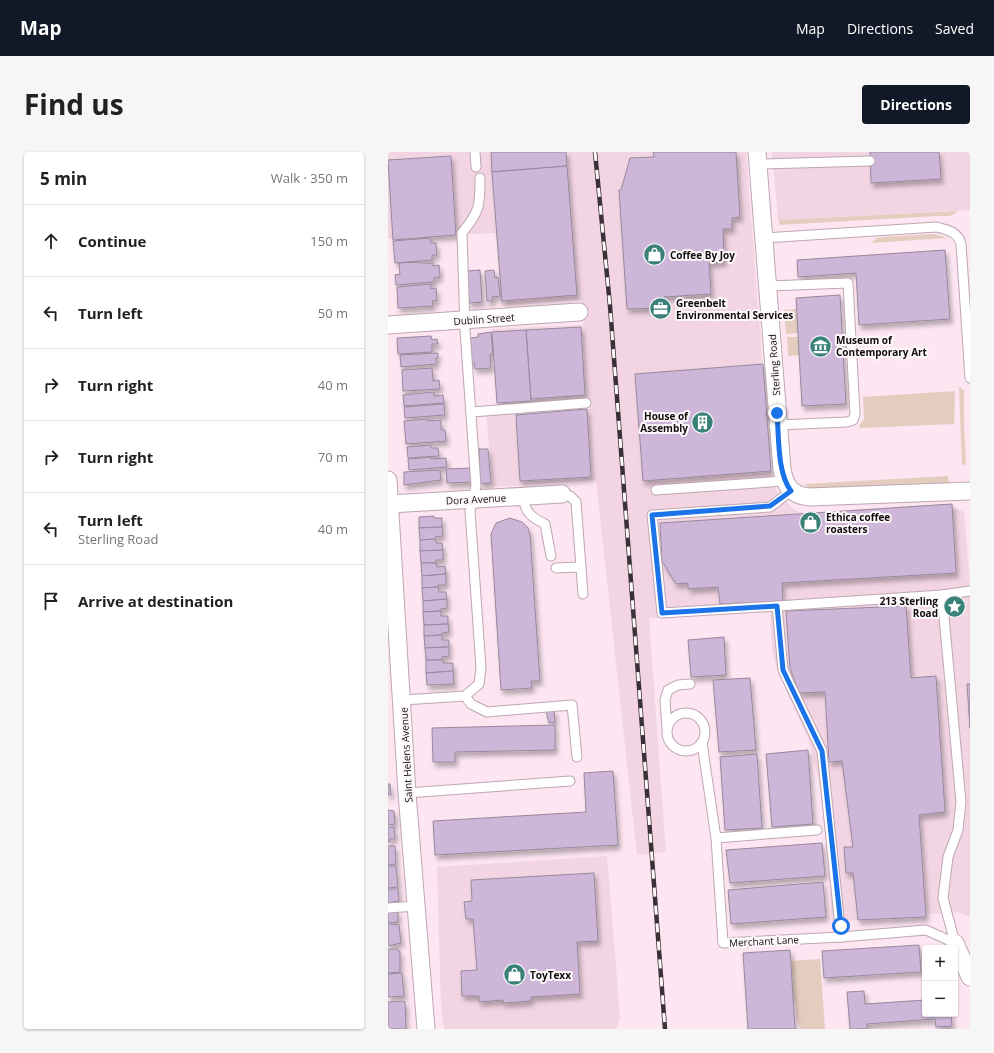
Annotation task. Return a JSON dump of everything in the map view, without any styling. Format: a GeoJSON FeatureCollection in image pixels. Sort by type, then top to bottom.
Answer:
{"type":"FeatureCollection","features":[{"type":"Feature","properties":{"kind":"street","name":"Sterling Road"},"geometry":{"type":"LineString","coordinates":[[758,158],[778,425],[788,486]]}},
{"type":"Feature","properties":{"kind":"street","name":"Dublin Street"},"geometry":{"type":"LineString","coordinates":[[388,325],[579,312]]}},
{"type":"Feature","properties":{"kind":"street","name":"Saint Helens Avenue"},"geometry":{"type":"LineString","coordinates":[[388,480],[403,700],[407,793],[426,1029]]}},
{"type":"Feature","properties":{"kind":"street"},"geometry":{"type":"LineString","coordinates":[[788,486],[809,497],[970,492]]}},
{"type":"Feature","properties":{"kind":"street","name":"Dora Avenue"},"geometry":{"type":"LineString","coordinates":[[390,504],[562,494]]}},
{"type":"Feature","properties":{"kind":"street"},"geometry":{"type":"LineString","coordinates":[[956,943],[970,977]]}},
{"type":"Feature","properties":{"kind":"lane"},"geometry":{"type":"LineString","coordinates":[[475,152],[476,167]]}},
{"type":"Feature","properties":{"kind":"lane"},"geometry":{"type":"LineString","coordinates":[[758,158],[870,162]]}},
{"type":"Feature","properties":{"kind":"lane"},"geometry":{"type":"LineString","coordinates":[[403,700],[465,696],[479,684],[481,668],[470,511],[476,486],[465,320],[462,232],[476,216],[480,201],[480,178]]}},
{"type":"Feature","properties":{"kind":"lane"},"geometry":{"type":"LineString","coordinates":[[764,238],[937,227],[953,232],[960,239],[961,244],[970,378]]}},
{"type":"Feature","properties":{"kind":"lane"},"geometry":{"type":"LineString","coordinates":[[768,286],[848,283],[854,414],[853,420],[847,422],[778,425]]}},
{"type":"Feature","properties":{"kind":"lane"},"geometry":{"type":"LineString","coordinates":[[472,412],[586,403]]}},
{"type":"Feature","properties":{"kind":"lane"},"geometry":{"type":"LineString","coordinates":[[656,490],[788,486]]}},
{"type":"Feature","properties":{"kind":"lane"},"geometry":{"type":"LineString","coordinates":[[788,486],[770,506],[652,515],[662,613],[942,595],[970,591]]}},
{"type":"Feature","properties":{"kind":"lane"},"geometry":{"type":"LineString","coordinates":[[562,494],[570,496],[576,502],[583,594]]}},
{"type":"Feature","properties":{"kind":"lane"},"geometry":{"type":"LineString","coordinates":[[523,496],[524,507],[532,517],[545,524],[551,556]]}},
{"type":"Feature","properties":{"kind":"lane"},"geometry":{"type":"LineString","coordinates":[[556,568],[581,566]]}},
{"type":"Feature","properties":{"kind":"lane"},"geometry":{"type":"LineString","coordinates":[[942,595],[961,802],[958,830],[948,857],[943,898],[956,943]]}},
{"type":"Feature","properties":{"kind":"lane"},"geometry":{"type":"LineString","coordinates":[[777,606],[783,670],[822,751],[841,937]]}},
{"type":"Feature","properties":{"kind":"lane"},"geometry":{"type":"LineString","coordinates":[[690,684],[678,685],[668,690],[665,700],[669,741],[679,749],[691,750],[702,743]]}},
{"type":"Feature","properties":{"kind":"lane"},"geometry":{"type":"LineString","coordinates":[[465,696],[471,704],[487,712],[572,705],[577,756]]}},
{"type":"Feature","properties":{"kind":"lane","name":"Merchant Lane"},"geometry":{"type":"LineString","coordinates":[[667,728],[670,722],[679,714],[692,714],[702,721],[704,726],[704,738],[702,743],[716,838],[723,943],[841,937],[926,930],[956,943]]}},
{"type":"Feature","properties":{"kind":"lane"},"geometry":{"type":"LineString","coordinates":[[407,793],[570,781]]}},
{"type":"Feature","properties":{"kind":"lane"},"geometry":{"type":"LineString","coordinates":[[716,838],[817,830]]}},
{"type":"Feature","properties":{"kind":"lane"},"geometry":{"type":"LineString","coordinates":[[388,908],[417,906]]}},
{"type":"Feature","properties":{"kind":"shaded area"},"geometry":{"type":"Polygon","coordinates":[[[388,152],[746,152],[771,471],[773,482],[777,491],[793,509],[802,513],[944,504],[964,512],[970,583],[970,917],[958,912],[832,922],[826,837],[819,781],[808,738],[777,670],[772,648],[770,612],[649,618],[666,852],[637,855],[596,480],[492,487],[486,407],[497,406],[492,329],[584,325],[582,300],[501,306],[496,233],[388,239],[388,152]]]}},
{"type":"Feature","properties":{"kind":"shaded area"},"geometry":{"type":"Polygon","coordinates":[[[772,152],[970,152],[970,210],[778,220],[772,152]]]}},
{"type":"Feature","properties":{"kind":"shaded area"},"geometry":{"type":"Polygon","coordinates":[[[959,211],[950,216],[779,225],[779,220],[959,211]]]}},
{"type":"Feature","properties":{"kind":"shaded area"},"geometry":{"type":"Polygon","coordinates":[[[934,234],[948,238],[871,243],[877,238],[883,237],[934,234]]]}},
{"type":"Feature","properties":{"kind":"shaded area"},"geometry":{"type":"Polygon","coordinates":[[[797,309],[798,333],[786,334],[784,310],[797,309]]]}},
{"type":"Feature","properties":{"kind":"shaded area"},"geometry":{"type":"Polygon","coordinates":[[[787,337],[798,337],[799,355],[788,356],[787,337]]]}},
{"type":"Feature","properties":{"kind":"shaded area"},"geometry":{"type":"Polygon","coordinates":[[[959,386],[964,391],[966,464],[962,465],[959,386]]]}},
{"type":"Feature","properties":{"kind":"shaded area"},"geometry":{"type":"Polygon","coordinates":[[[955,391],[954,424],[860,428],[859,426],[864,419],[863,397],[955,391]]]}},
{"type":"Feature","properties":{"kind":"shaded area"},"geometry":{"type":"Polygon","coordinates":[[[948,476],[949,484],[812,490],[804,484],[948,476]]]}},
{"type":"Feature","properties":{"kind":"shaded area"},"geometry":{"type":"Polygon","coordinates":[[[607,856],[620,1018],[616,1029],[444,1029],[441,1006],[437,867],[607,856]]]}},
{"type":"Feature","properties":{"kind":"shaded area"},"geometry":{"type":"Polygon","coordinates":[[[820,959],[825,1029],[801,1029],[797,1020],[795,1002],[793,1002],[791,961],[820,959]]]}},
{"type":"Feature","properties":{"kind":"building"},"geometry":{"type":"Polygon","coordinates":[[[491,152],[566,152],[567,166],[492,172],[491,152]]]}},
{"type":"Feature","properties":{"kind":"building"},"geometry":{"type":"Polygon","coordinates":[[[653,152],[736,152],[740,217],[732,218],[732,229],[723,229],[724,262],[709,263],[711,294],[664,297],[665,308],[627,309],[619,190],[621,190],[630,158],[654,157],[653,152]]]}},
{"type":"Feature","properties":{"kind":"building"},"geometry":{"type":"Polygon","coordinates":[[[870,152],[939,152],[941,179],[871,183],[870,152]]]}},
{"type":"Feature","properties":{"kind":"building"},"geometry":{"type":"Polygon","coordinates":[[[451,156],[456,235],[393,240],[388,160],[451,156]]]}},
{"type":"Feature","properties":{"kind":"building"},"geometry":{"type":"Polygon","coordinates":[[[567,166],[577,295],[502,301],[492,172],[567,166]]]}},
{"type":"Feature","properties":{"kind":"building"},"geometry":{"type":"Polygon","coordinates":[[[430,238],[431,243],[436,243],[437,255],[432,255],[432,260],[395,263],[393,241],[430,238]]]}},
{"type":"Feature","properties":{"kind":"building"},"geometry":{"type":"Polygon","coordinates":[[[945,250],[950,319],[859,325],[856,273],[798,277],[797,260],[945,250]]]}},
{"type":"Feature","properties":{"kind":"building"},"geometry":{"type":"Polygon","coordinates":[[[399,263],[433,263],[433,266],[439,265],[440,277],[434,278],[434,282],[396,285],[395,275],[400,274],[399,263]]]}},
{"type":"Feature","properties":{"kind":"building"},"geometry":{"type":"Polygon","coordinates":[[[480,270],[482,302],[469,303],[467,271],[480,270]]]}},
{"type":"Feature","properties":{"kind":"building"},"geometry":{"type":"Polygon","coordinates":[[[494,270],[495,278],[498,277],[500,296],[492,297],[493,301],[487,301],[485,271],[494,270]]]}},
{"type":"Feature","properties":{"kind":"building"},"geometry":{"type":"Polygon","coordinates":[[[431,284],[431,289],[436,288],[437,300],[432,301],[433,306],[398,308],[397,287],[431,284]]]}},
{"type":"Feature","properties":{"kind":"building","name":"Museum of Contemporary Art"},"geometry":{"type":"Polygon","coordinates":[[[840,295],[846,404],[802,406],[796,298],[840,295]]]}},
{"type":"Feature","properties":{"kind":"building"},"geometry":{"type":"Polygon","coordinates":[[[581,327],[585,395],[531,399],[526,330],[581,327]]]}},
{"type":"Feature","properties":{"kind":"building"},"geometry":{"type":"Polygon","coordinates":[[[526,330],[531,401],[497,403],[492,332],[526,330]]]}},
{"type":"Feature","properties":{"kind":"building"},"geometry":{"type":"Polygon","coordinates":[[[491,332],[493,354],[490,354],[491,368],[475,369],[474,363],[472,363],[470,338],[478,337],[478,334],[491,332]]]}},
{"type":"Feature","properties":{"kind":"building"},"geometry":{"type":"Polygon","coordinates":[[[431,336],[432,340],[437,339],[438,344],[432,344],[432,352],[398,354],[397,338],[431,336]]]}},
{"type":"Feature","properties":{"kind":"building"},"geometry":{"type":"Polygon","coordinates":[[[438,353],[436,364],[401,367],[400,355],[438,353]]]}},
{"type":"Feature","properties":{"kind":"building","name":"House of Assembly"},"geometry":{"type":"Polygon","coordinates":[[[763,364],[771,471],[643,481],[635,374],[763,364]]]}},
{"type":"Feature","properties":{"kind":"building"},"geometry":{"type":"Polygon","coordinates":[[[432,368],[433,381],[439,380],[440,389],[403,391],[402,370],[432,368]]]}},
{"type":"Feature","properties":{"kind":"building"},"geometry":{"type":"Polygon","coordinates":[[[434,392],[434,396],[443,395],[444,403],[404,406],[403,395],[434,392]]]}},
{"type":"Feature","properties":{"kind":"building"},"geometry":{"type":"Polygon","coordinates":[[[444,404],[445,415],[405,418],[404,407],[444,404]]]}},
{"type":"Feature","properties":{"kind":"building"},"geometry":{"type":"Polygon","coordinates":[[[587,409],[591,477],[520,481],[516,415],[587,409]]]}},
{"type":"Feature","properties":{"kind":"building"},"geometry":{"type":"Polygon","coordinates":[[[427,419],[427,421],[441,420],[441,430],[445,430],[446,441],[406,444],[404,421],[427,419]]]}},
{"type":"Feature","properties":{"kind":"building"},"geometry":{"type":"Polygon","coordinates":[[[431,445],[431,448],[438,448],[439,456],[408,458],[407,447],[431,445]]]}},
{"type":"Feature","properties":{"kind":"building"},"geometry":{"type":"Polygon","coordinates":[[[479,449],[488,449],[491,483],[480,484],[479,449]]]}},
{"type":"Feature","properties":{"kind":"building"},"geometry":{"type":"Polygon","coordinates":[[[431,457],[431,459],[446,458],[447,467],[409,470],[408,459],[431,457]]]}},
{"type":"Feature","properties":{"kind":"building"},"geometry":{"type":"Polygon","coordinates":[[[472,468],[473,482],[447,483],[446,469],[472,468]]]}},
{"type":"Feature","properties":{"kind":"building"},"geometry":{"type":"Polygon","coordinates":[[[440,470],[441,480],[404,485],[404,472],[440,470]]]}},
{"type":"Feature","properties":{"kind":"building"},"geometry":{"type":"Polygon","coordinates":[[[952,504],[956,573],[782,583],[783,601],[720,604],[718,587],[688,589],[688,583],[676,584],[662,561],[660,523],[952,504]]]}},
{"type":"Feature","properties":{"kind":"building"},"geometry":{"type":"Polygon","coordinates":[[[434,516],[434,518],[442,518],[442,527],[419,528],[419,517],[434,516]]]}},
{"type":"Feature","properties":{"kind":"building"},"geometry":{"type":"Polygon","coordinates":[[[510,518],[522,522],[528,528],[530,535],[540,681],[531,681],[532,688],[501,690],[491,534],[496,523],[510,518]]]}},
{"type":"Feature","properties":{"kind":"building"},"geometry":{"type":"Polygon","coordinates":[[[442,527],[443,536],[435,537],[435,539],[420,540],[419,528],[442,527]]]}},
{"type":"Feature","properties":{"kind":"building"},"geometry":{"type":"Polygon","coordinates":[[[435,539],[436,543],[442,543],[443,550],[420,551],[420,540],[435,539]]]}},
{"type":"Feature","properties":{"kind":"building"},"geometry":{"type":"Polygon","coordinates":[[[443,550],[443,560],[436,560],[436,563],[421,563],[420,551],[443,550]]]}},
{"type":"Feature","properties":{"kind":"building"},"geometry":{"type":"Polygon","coordinates":[[[421,563],[436,563],[437,567],[445,566],[446,574],[422,576],[421,563]]]}},
{"type":"Feature","properties":{"kind":"building"},"geometry":{"type":"Polygon","coordinates":[[[446,574],[446,585],[422,588],[422,576],[446,574]]]}},
{"type":"Feature","properties":{"kind":"building"},"geometry":{"type":"Polygon","coordinates":[[[438,587],[439,592],[446,592],[447,599],[423,601],[422,588],[438,587]]]}},
{"type":"Feature","properties":{"kind":"building"},"geometry":{"type":"Polygon","coordinates":[[[447,599],[447,608],[440,609],[441,611],[423,612],[423,601],[447,599]]]}},
{"type":"Feature","properties":{"kind":"building"},"geometry":{"type":"Polygon","coordinates":[[[906,606],[911,678],[936,676],[945,812],[919,815],[926,917],[858,920],[853,873],[846,873],[844,847],[853,847],[842,761],[829,762],[825,692],[799,693],[790,668],[786,611],[906,606]]]}},
{"type":"Feature","properties":{"kind":"building"},"geometry":{"type":"Polygon","coordinates":[[[441,611],[441,616],[448,616],[448,624],[424,625],[423,612],[441,611]]]}},
{"type":"Feature","properties":{"kind":"building"},"geometry":{"type":"Polygon","coordinates":[[[448,624],[449,632],[442,633],[442,635],[424,636],[424,625],[448,624]]]}},
{"type":"Feature","properties":{"kind":"building"},"geometry":{"type":"Polygon","coordinates":[[[442,635],[442,640],[449,640],[449,647],[425,648],[424,636],[442,635]]]}},
{"type":"Feature","properties":{"kind":"building"},"geometry":{"type":"Polygon","coordinates":[[[724,637],[726,675],[691,677],[688,640],[724,637]]]}},
{"type":"Feature","properties":{"kind":"building"},"geometry":{"type":"Polygon","coordinates":[[[449,647],[449,656],[442,657],[443,660],[426,660],[425,648],[449,647]]]}},
{"type":"Feature","properties":{"kind":"building"},"geometry":{"type":"Polygon","coordinates":[[[426,660],[443,660],[443,663],[453,663],[453,671],[426,673],[426,660]]]}},
{"type":"Feature","properties":{"kind":"building"},"geometry":{"type":"Polygon","coordinates":[[[453,671],[454,684],[427,685],[426,673],[453,671]]]}},
{"type":"Feature","properties":{"kind":"building"},"geometry":{"type":"Polygon","coordinates":[[[750,678],[756,750],[719,752],[713,680],[750,678]]]}},
{"type":"Feature","properties":{"kind":"building"},"geometry":{"type":"Polygon","coordinates":[[[967,684],[970,684],[970,728],[967,684]]]}},
{"type":"Feature","properties":{"kind":"building"},"geometry":{"type":"Polygon","coordinates":[[[554,710],[555,722],[549,723],[546,711],[554,710]]]}},
{"type":"Feature","properties":{"kind":"building"},"geometry":{"type":"Polygon","coordinates":[[[555,725],[555,750],[455,752],[455,762],[433,762],[432,728],[555,725]]]}},
{"type":"Feature","properties":{"kind":"building"},"geometry":{"type":"Polygon","coordinates":[[[808,750],[813,824],[772,827],[766,754],[808,750]]]}},
{"type":"Feature","properties":{"kind":"building"},"geometry":{"type":"Polygon","coordinates":[[[757,754],[762,828],[725,830],[720,757],[757,754]]]}},
{"type":"Feature","properties":{"kind":"building"},"geometry":{"type":"Polygon","coordinates":[[[613,771],[618,845],[435,855],[433,821],[586,812],[584,773],[613,771]]]}},
{"type":"Feature","properties":{"kind":"building"},"geometry":{"type":"Polygon","coordinates":[[[388,784],[390,784],[391,795],[388,795],[388,784]]]}},
{"type":"Feature","properties":{"kind":"building"},"geometry":{"type":"Polygon","coordinates":[[[388,810],[394,811],[395,824],[388,825],[388,810]]]}},
{"type":"Feature","properties":{"kind":"building"},"geometry":{"type":"Polygon","coordinates":[[[388,827],[394,827],[395,839],[390,839],[390,842],[388,842],[388,827]]]}},
{"type":"Feature","properties":{"kind":"building"},"geometry":{"type":"Polygon","coordinates":[[[822,843],[825,876],[730,883],[726,850],[822,843]]]}},
{"type":"Feature","properties":{"kind":"building"},"geometry":{"type":"Polygon","coordinates":[[[388,846],[395,846],[396,864],[388,865],[388,846]]]}},
{"type":"Feature","properties":{"kind":"building"},"geometry":{"type":"Polygon","coordinates":[[[388,866],[396,866],[398,887],[388,888],[388,866]]]}},
{"type":"Feature","properties":{"kind":"building"},"geometry":{"type":"Polygon","coordinates":[[[594,873],[598,941],[577,942],[580,994],[531,997],[531,1001],[503,1003],[503,1000],[479,1002],[479,996],[462,996],[461,971],[477,970],[473,919],[466,919],[464,902],[472,901],[471,880],[594,873]]]}},
{"type":"Feature","properties":{"kind":"building"},"geometry":{"type":"Polygon","coordinates":[[[823,882],[826,917],[731,924],[728,890],[823,882]]]}},
{"type":"Feature","properties":{"kind":"building"},"geometry":{"type":"Polygon","coordinates":[[[388,889],[398,889],[399,901],[388,903],[388,889]]]}},
{"type":"Feature","properties":{"kind":"building"},"geometry":{"type":"Polygon","coordinates":[[[388,911],[398,911],[398,922],[388,923],[388,911]]]}},
{"type":"Feature","properties":{"kind":"building"},"geometry":{"type":"Polygon","coordinates":[[[388,924],[399,925],[401,943],[388,946],[388,924]]]}},
{"type":"Feature","properties":{"kind":"building"},"geometry":{"type":"Polygon","coordinates":[[[919,945],[921,972],[824,978],[822,951],[919,945]]]}},
{"type":"Feature","properties":{"kind":"building"},"geometry":{"type":"Polygon","coordinates":[[[388,949],[398,949],[398,951],[400,951],[400,972],[388,973],[388,949]]]}},
{"type":"Feature","properties":{"kind":"building"},"geometry":{"type":"Polygon","coordinates":[[[790,950],[795,1029],[748,1029],[743,953],[790,950]]]}},
{"type":"Feature","properties":{"kind":"building"},"geometry":{"type":"Polygon","coordinates":[[[402,973],[404,996],[388,997],[388,974],[402,973]]]}},
{"type":"Feature","properties":{"kind":"building"},"geometry":{"type":"Polygon","coordinates":[[[864,991],[865,1004],[922,1000],[922,1017],[951,1017],[952,1026],[936,1027],[935,1019],[867,1024],[867,1029],[850,1029],[847,992],[864,991]]]}},
{"type":"Feature","properties":{"kind":"building"},"geometry":{"type":"Polygon","coordinates":[[[388,1002],[405,1002],[406,1029],[388,1029],[388,1002]]]}},
{"type":"Feature","properties":{"kind":"railway"},"geometry":{"type":"LineString","coordinates":[[595,152],[610,306],[665,1029]]}},
{"type":"Feature","properties":{"kind":"place","name":"Coffee By Joy"},"geometry":{"type":"Point","coordinates":[655,255]}},
{"type":"Feature","properties":{"kind":"place","name":"Greenbelt Environmental Services"},"geometry":{"type":"Point","coordinates":[660,309]}},
{"type":"Feature","properties":{"kind":"place","name":"Museum of Contemporary Art"},"geometry":{"type":"Point","coordinates":[821,346]}},
{"type":"Feature","properties":{"kind":"place","name":"House of Assembly"},"geometry":{"type":"Point","coordinates":[703,422]}},
{"type":"Feature","properties":{"kind":"place","name":"Ethica coffee roasters"},"geometry":{"type":"Point","coordinates":[811,523]}},
{"type":"Feature","properties":{"kind":"place","name":"213 Sterling Road"},"geometry":{"type":"Point","coordinates":[954,607]}},
{"type":"Feature","properties":{"kind":"place","name":"ToyTexx"},"geometry":{"type":"Point","coordinates":[514,975]}},
{"type":"Feature","properties":{"kind":"route"},"geometry":{"type":"LineString","coordinates":[[777,413],[784,481],[791,491],[770,506],[652,515],[662,613],[777,606],[783,670],[822,751],[841,926]]}}]}
